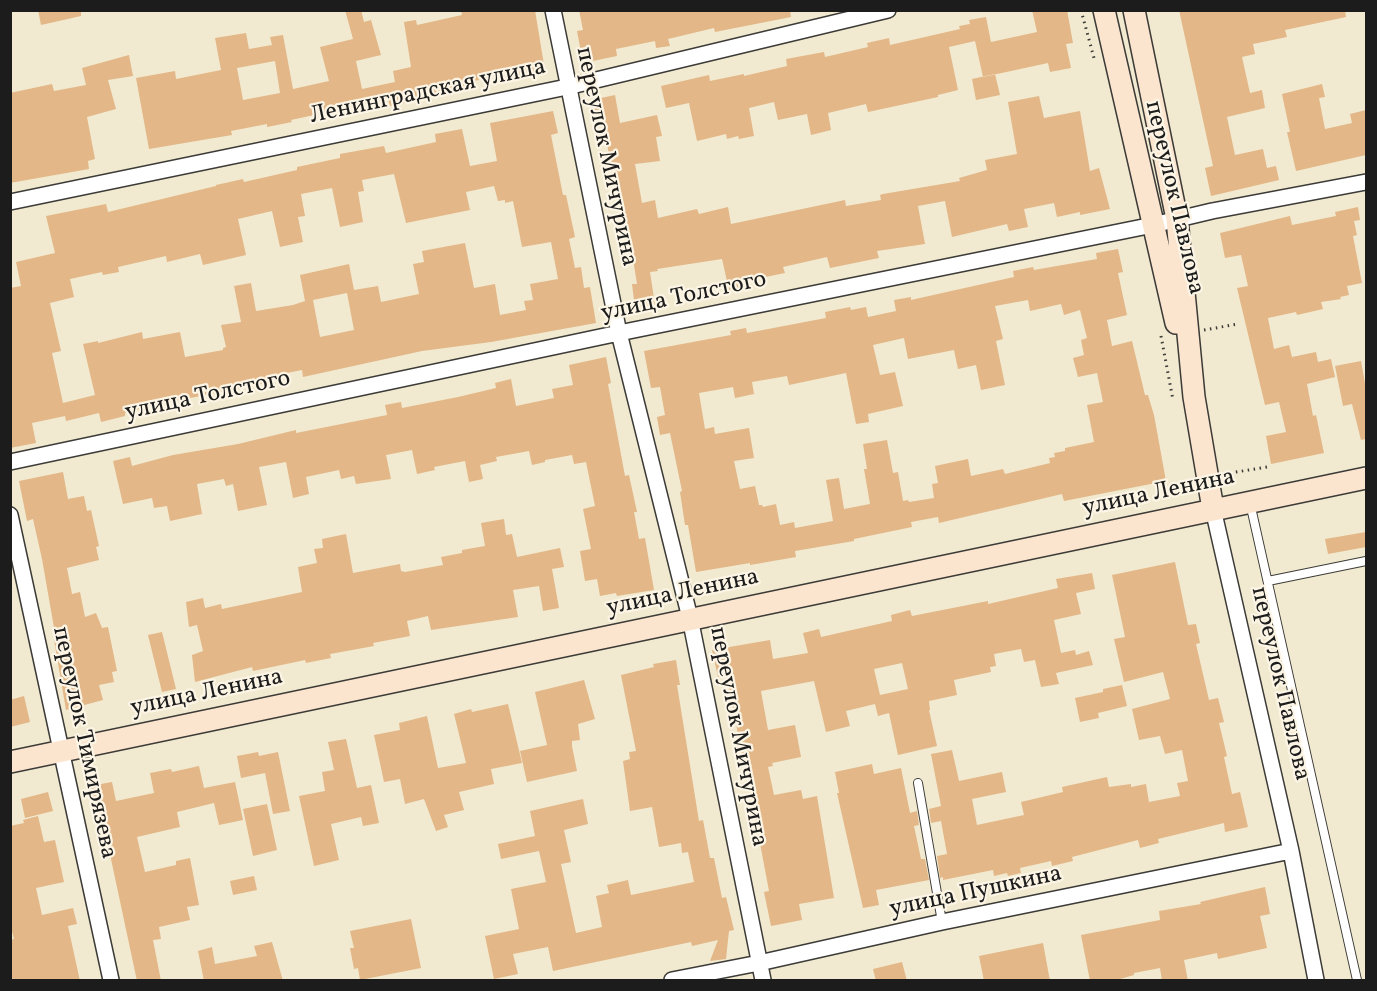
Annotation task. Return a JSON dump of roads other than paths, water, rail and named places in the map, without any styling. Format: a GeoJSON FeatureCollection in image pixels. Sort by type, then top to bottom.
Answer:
{"type":"FeatureCollection","features":[{"type":"Feature","properties":{"kind":"street","name":"переулок Мичурина"},"geometry":{"type":"LineString","coordinates":[[553,10],[619,333],[690,618],[763,981]]}},
{"type":"Feature","properties":{"kind":"street","name":"Ленинградская улица"},"geometry":{"type":"LineString","coordinates":[[10,202],[567,87],[888,10]]}},
{"type":"Feature","properties":{"kind":"street","name":"переулок Павлова"},"geometry":{"type":"LineString","coordinates":[[1104,10],[1194,398],[1213,509],[1291,851],[1316,981]]}},
{"type":"Feature","properties":{"kind":"street","name":"переулок Павлова"},"geometry":{"type":"LineString","coordinates":[[1134,10],[1177,219],[1194,398]]}},
{"type":"Feature","properties":{"kind":"street","name":"улица Толстого"},"geometry":{"type":"LineString","coordinates":[[10,462],[619,333],[1366,182]]}},
{"type":"Feature","properties":{"kind":"street","name":"улица Ленина"},"geometry":{"type":"LineString","coordinates":[[10,762],[1366,478]]}},
{"type":"Feature","properties":{"kind":"street","name":"переулок Тимирязева"},"geometry":{"type":"LineString","coordinates":[[10,515],[111,981]]}},
{"type":"Feature","properties":{"kind":"street","name":"улица Пушкина"},"geometry":{"type":"LineString","coordinates":[[672,981],[942,922],[1291,851]]}},
{"type":"Feature","properties":{"kind":"lane"},"geometry":{"type":"LineString","coordinates":[[1250,501],[1357,981]]}},
{"type":"Feature","properties":{"kind":"lane"},"geometry":{"type":"LineString","coordinates":[[1268,581],[1366,561]]}},
{"type":"Feature","properties":{"kind":"lane"},"geometry":{"type":"LineString","coordinates":[[918,783],[942,922]]}}]}
